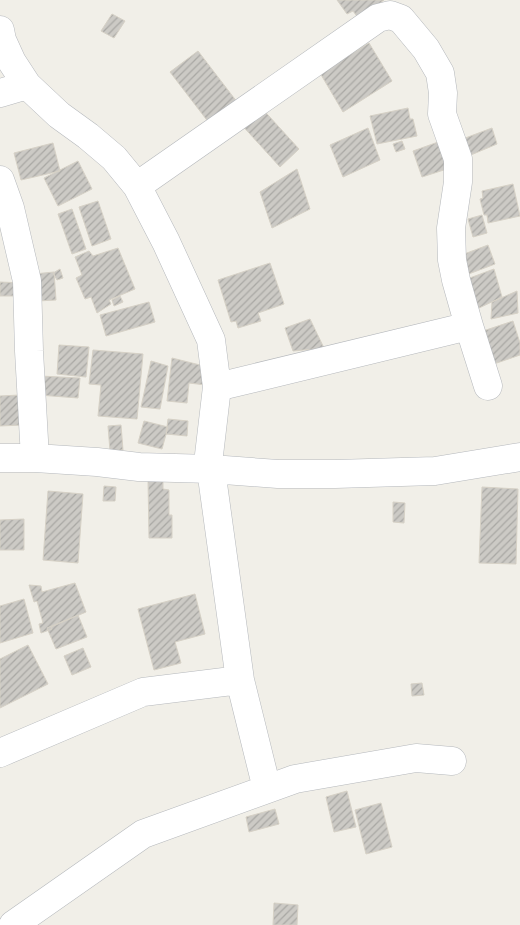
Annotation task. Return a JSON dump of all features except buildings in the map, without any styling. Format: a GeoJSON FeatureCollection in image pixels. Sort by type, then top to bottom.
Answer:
{"type":"FeatureCollection","features":[{"type":"Feature","properties":{"kind":"street"},"geometry":{"type":"LineString","coordinates":[[137,186],[378,18],[390,15],[401,19],[426,49],[440,73],[443,93],[442,114],[458,159],[458,182],[451,228],[452,260],[468,326],[488,386]]}},
{"type":"Feature","properties":{"kind":"street"},"geometry":{"type":"LineString","coordinates":[[0,30],[2,40],[12,62],[27,85],[59,116],[88,136],[114,158],[137,186],[166,242],[211,340],[217,387],[209,455],[240,680],[267,789]]}},
{"type":"Feature","properties":{"kind":"street"},"geometry":{"type":"LineString","coordinates":[[0,93],[27,85]]}},
{"type":"Feature","properties":{"kind":"street"},"geometry":{"type":"LineString","coordinates":[[0,180],[10,208],[27,281],[35,458]]}},
{"type":"Feature","properties":{"kind":"street"},"geometry":{"type":"LineString","coordinates":[[217,387],[468,326]]}},
{"type":"Feature","properties":{"kind":"street"},"geometry":{"type":"LineString","coordinates":[[0,458],[35,458],[139,467],[211,469],[278,474],[335,474],[434,471],[520,457]]}},
{"type":"Feature","properties":{"kind":"street"},"geometry":{"type":"LineString","coordinates":[[0,753],[142,692],[240,680]]}},
{"type":"Feature","properties":{"kind":"street"},"geometry":{"type":"LineString","coordinates":[[13,925],[143,834],[295,779],[416,758],[452,761]]}}]}
